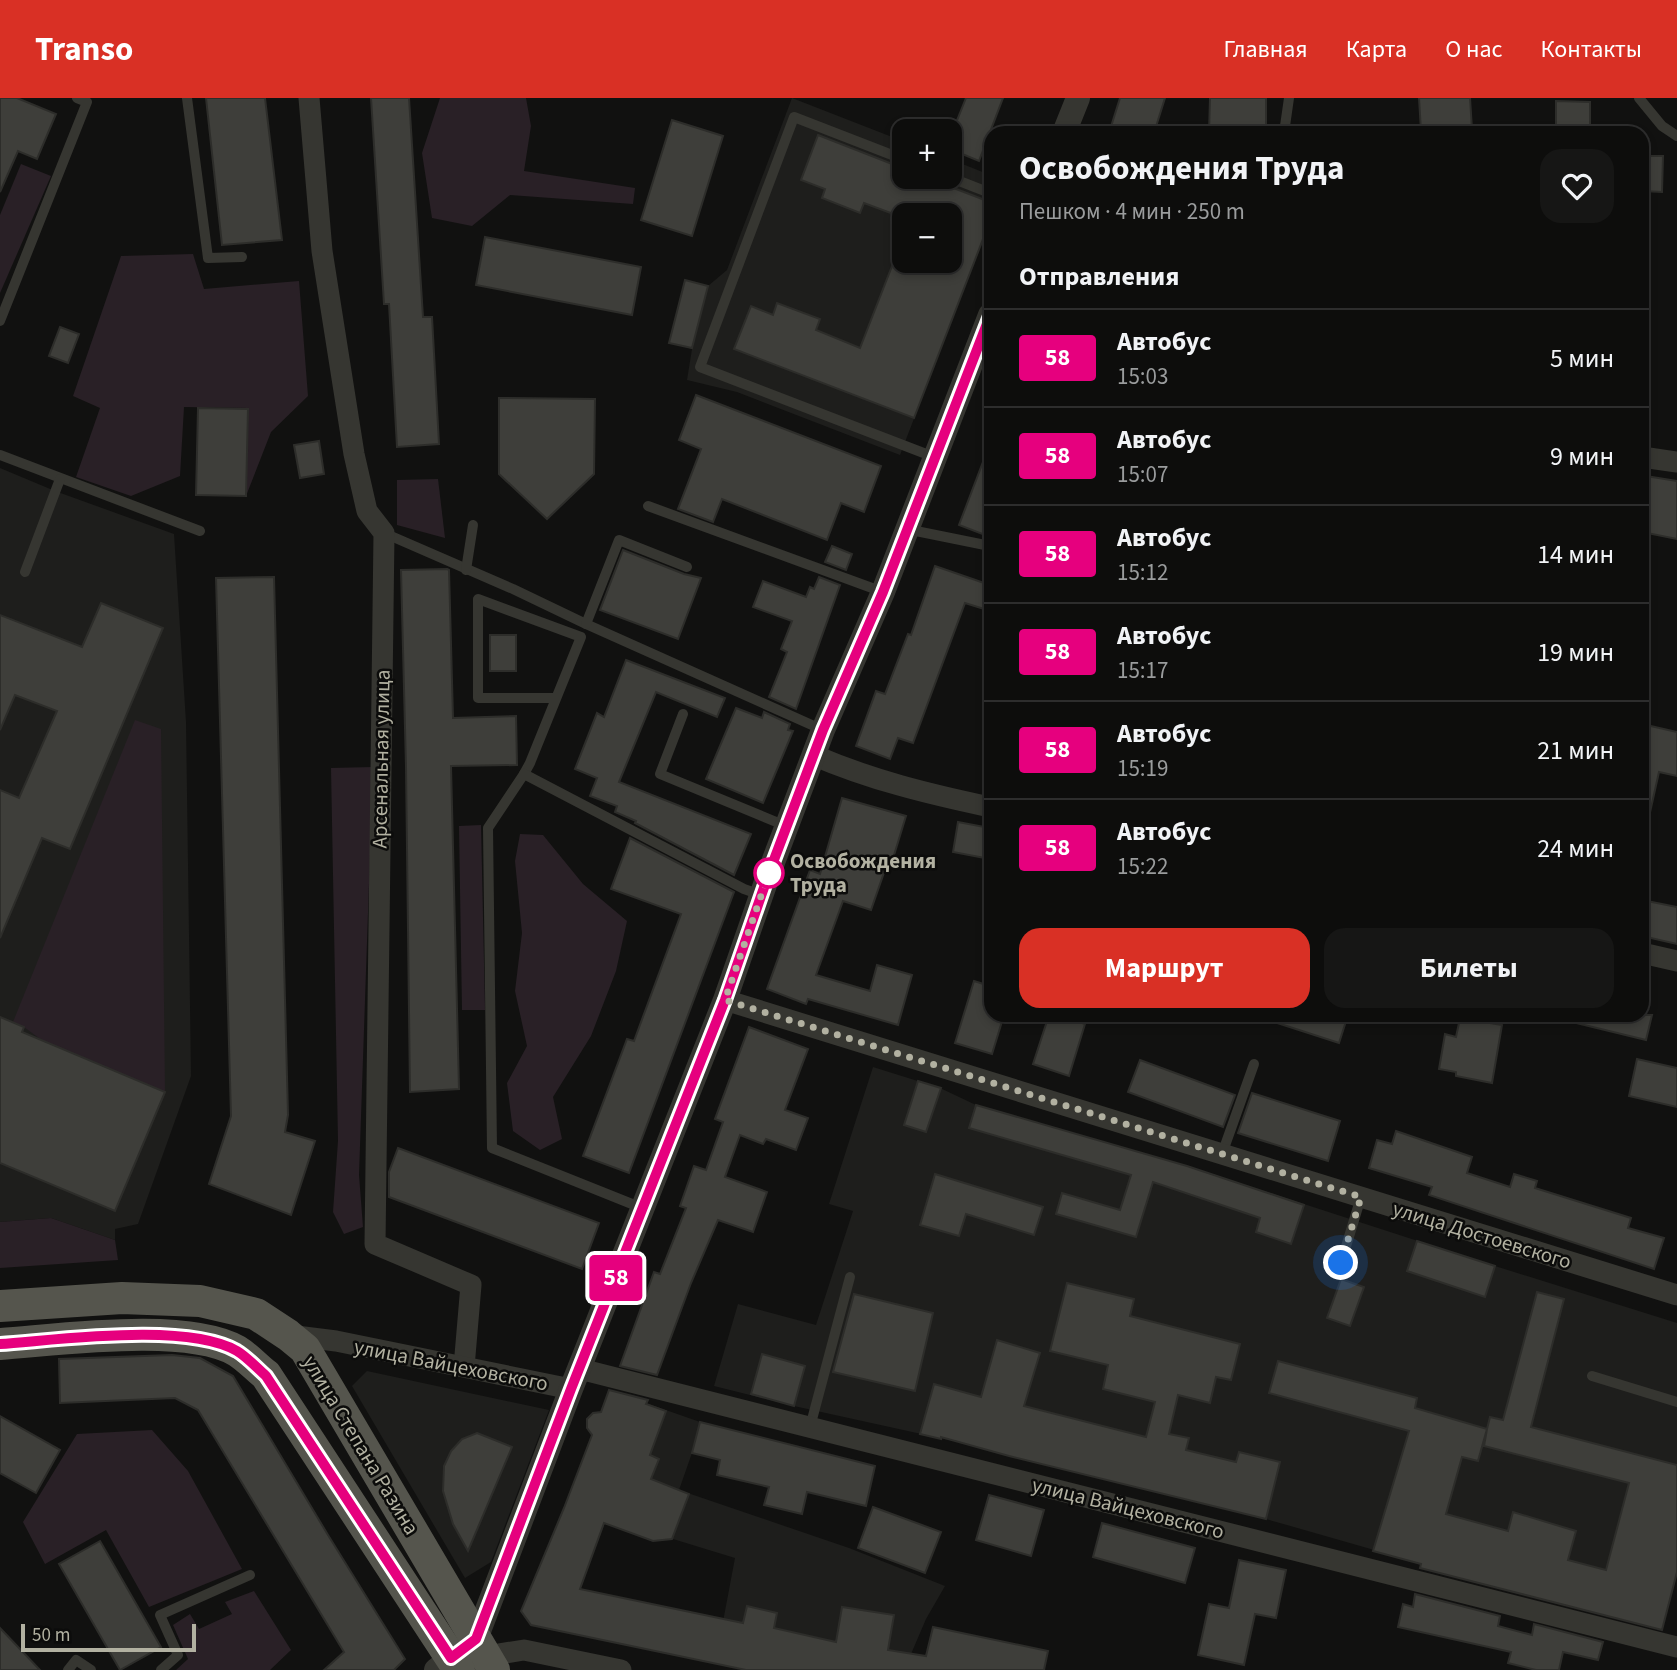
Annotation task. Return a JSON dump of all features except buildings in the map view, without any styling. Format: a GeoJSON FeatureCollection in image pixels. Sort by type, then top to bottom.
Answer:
{"type":"FeatureCollection","features":[{"type":"Feature","properties":{"kind":"main road","name":"улица Степана Разина"},"geometry":{"type":"LineString","coordinates":[[0,1306],[122,1298],[200,1301],[256,1314],[288,1335],[305,1349],[467,1660]]}},
{"type":"Feature","properties":{"kind":"main road","name":"улица Степана Разина"},"geometry":{"type":"LineString","coordinates":[[0,1344],[126,1335],[198,1338],[236,1351],[266,1376],[467,1660]]}},
{"type":"Feature","properties":{"kind":"street"},"geometry":{"type":"LineString","coordinates":[[309,98],[322,251],[354,453],[367,510],[384,533]]}},
{"type":"Feature","properties":{"kind":"street"},"geometry":{"type":"LineString","coordinates":[[1067,126],[1077,98]]}},
{"type":"Feature","properties":{"kind":"street"},"geometry":{"type":"LineString","coordinates":[[467,1660],[725,1000],[813,755],[883,592],[934,457],[982,357]]}},
{"type":"Feature","properties":{"kind":"street"},"geometry":{"type":"LineString","coordinates":[[1649,458],[1677,462]]}},
{"type":"Feature","properties":{"kind":"street","name":"Арсенальная улица"},"geometry":{"type":"LineString","coordinates":[[384,533],[375,1244],[471,1285],[464,1367]]}},
{"type":"Feature","properties":{"kind":"street"},"geometry":{"type":"LineString","coordinates":[[813,755],[847,770],[912,791],[984,806]]}},
{"type":"Feature","properties":{"kind":"street"},"geometry":{"type":"LineString","coordinates":[[1649,955],[1677,961]]}},
{"type":"Feature","properties":{"kind":"street","name":"улица Достоевского"},"geometry":{"type":"LineString","coordinates":[[725,1000],[1677,1295]]}},
{"type":"Feature","properties":{"kind":"street","name":"улица Вайцеховского"},"geometry":{"type":"LineString","coordinates":[[288,1335],[336,1341],[464,1367],[576,1379],[810,1427],[1677,1647]]}},
{"type":"Feature","properties":{"kind":"street"},"geometry":{"type":"LineString","coordinates":[[467,1660],[524,1650],[621,1670]]}},
{"type":"Feature","properties":{"kind":"lane"},"geometry":{"type":"LineString","coordinates":[[0,321],[87,102],[77,98]]}},
{"type":"Feature","properties":{"kind":"lane"},"geometry":{"type":"LineString","coordinates":[[187,98],[208,258],[242,257]]}},
{"type":"Feature","properties":{"kind":"lane"},"geometry":{"type":"LineString","coordinates":[[1285,126],[1289,98]]}},
{"type":"Feature","properties":{"kind":"lane"},"geometry":{"type":"LineString","coordinates":[[1639,98],[1662,126],[1677,136]]}},
{"type":"Feature","properties":{"kind":"lane"},"geometry":{"type":"LineString","coordinates":[[892,155],[794,117],[700,367],[934,457]]}},
{"type":"Feature","properties":{"kind":"lane"},"geometry":{"type":"LineString","coordinates":[[962,182],[984,191]]}},
{"type":"Feature","properties":{"kind":"lane"},"geometry":{"type":"LineString","coordinates":[[0,455],[200,531]]}},
{"type":"Feature","properties":{"kind":"lane"},"geometry":{"type":"LineString","coordinates":[[25,572],[60,479]]}},
{"type":"Feature","properties":{"kind":"lane"},"geometry":{"type":"LineString","coordinates":[[648,506],[883,592]]}},
{"type":"Feature","properties":{"kind":"lane"},"geometry":{"type":"LineString","coordinates":[[466,570],[473,525]]}},
{"type":"Feature","properties":{"kind":"lane"},"geometry":{"type":"LineString","coordinates":[[906,529],[984,545]]}},
{"type":"Feature","properties":{"kind":"lane"},"geometry":{"type":"LineString","coordinates":[[384,533],[823,730]]}},
{"type":"Feature","properties":{"kind":"lane"},"geometry":{"type":"LineString","coordinates":[[586,624],[619,540],[687,567]]}},
{"type":"Feature","properties":{"kind":"lane"},"geometry":{"type":"LineString","coordinates":[[513,589],[516,613]]}},
{"type":"Feature","properties":{"kind":"lane"},"geometry":{"type":"LineString","coordinates":[[555,698],[478,698],[478,599],[581,637],[524,774],[488,828],[492,1148],[643,1208]]}},
{"type":"Feature","properties":{"kind":"lane"},"geometry":{"type":"LineString","coordinates":[[683,714],[660,774],[786,826]]}},
{"type":"Feature","properties":{"kind":"lane"},"geometry":{"type":"LineString","coordinates":[[524,774],[744,889],[761,895]]}},
{"type":"Feature","properties":{"kind":"lane"},"geometry":{"type":"LineString","coordinates":[[1222,1154],[1254,1064]]}},
{"type":"Feature","properties":{"kind":"lane"},"geometry":{"type":"LineString","coordinates":[[1341,1263],[1361,1197]]}},
{"type":"Feature","properties":{"kind":"lane"},"geometry":{"type":"LineString","coordinates":[[810,1427],[850,1277]]}},
{"type":"Feature","properties":{"kind":"lane"},"geometry":{"type":"LineString","coordinates":[[1592,1376],[1677,1402]]}},
{"type":"Feature","properties":{"kind":"lane"},"geometry":{"type":"LineString","coordinates":[[161,1670],[178,1655],[160,1615],[250,1574]]}},
{"type":"Feature","properties":{"kind":"lane"},"geometry":{"type":"LineString","coordinates":[[68,1670],[76,1660],[91,1670]]}},
{"type":"Feature","properties":{"kind":"shaded area"},"geometry":{"type":"Polygon","coordinates":[[[440,98],[526,98],[531,126],[524,171],[635,188],[633,204],[510,195],[472,226],[432,218],[422,153],[440,98]]]}},
{"type":"Feature","properties":{"kind":"shaded area"},"geometry":{"type":"Polygon","coordinates":[[[792,98],[892,137],[892,189],[962,189],[962,164],[984,173],[984,237],[900,455],[737,392],[687,380],[692,349],[669,343],[708,286],[727,270],[792,98]]]}},
{"type":"Feature","properties":{"kind":"shaded area"},"geometry":{"type":"Polygon","coordinates":[[[21,164],[51,176],[0,293],[0,215],[21,164]]]}},
{"type":"Feature","properties":{"kind":"shaded area"},"geometry":{"type":"Polygon","coordinates":[[[193,254],[204,289],[299,281],[308,396],[271,432],[246,496],[248,408],[184,407],[180,476],[131,496],[76,477],[100,408],[73,396],[121,256],[193,254]]]}},
{"type":"Feature","properties":{"kind":"shaded area"},"geometry":{"type":"Polygon","coordinates":[[[0,468],[174,534],[186,722],[191,1076],[138,1224],[115,1229],[115,1240],[51,1218],[0,1222],[0,468]]]}},
{"type":"Feature","properties":{"kind":"shaded area"},"geometry":{"type":"Polygon","coordinates":[[[438,479],[445,538],[397,525],[397,480],[438,479]]]}},
{"type":"Feature","properties":{"kind":"shaded area"},"geometry":{"type":"Polygon","coordinates":[[[135,720],[161,729],[165,1092],[43,1041],[13,1022],[135,720]]]}},
{"type":"Feature","properties":{"kind":"shaded area"},"geometry":{"type":"Polygon","coordinates":[[[373,767],[359,1175],[363,1227],[344,1234],[333,1212],[338,1141],[331,768],[373,767]]]}},
{"type":"Feature","properties":{"kind":"shaded area"},"geometry":{"type":"Polygon","coordinates":[[[481,825],[485,1010],[462,1010],[459,826],[481,825]]]}},
{"type":"Feature","properties":{"kind":"shaded area"},"geometry":{"type":"Polygon","coordinates":[[[520,834],[543,835],[583,884],[627,921],[616,971],[591,1036],[553,1097],[562,1139],[540,1150],[513,1131],[507,1083],[527,1046],[515,991],[522,933],[515,861],[520,834]]]}},
{"type":"Feature","properties":{"kind":"shaded area"},"geometry":{"type":"Polygon","coordinates":[[[873,1067],[940,1088],[976,1105],[1178,1163],[1677,1323],[1677,1572],[1662,1630],[1266,1519],[967,1444],[714,1386],[738,1304],[816,1325],[853,1211],[829,1204],[873,1067]]]}},
{"type":"Feature","properties":{"kind":"shaded area"},"geometry":{"type":"Polygon","coordinates":[[[51,1218],[115,1240],[118,1260],[0,1268],[0,1222],[51,1218]]]}},
{"type":"Feature","properties":{"kind":"shaded area"},"geometry":{"type":"Polygon","coordinates":[[[367,1371],[549,1410],[491,1562],[465,1578],[352,1386],[367,1371]]]}},
{"type":"Feature","properties":{"kind":"shaded area"},"geometry":{"type":"Polygon","coordinates":[[[609,1390],[700,1422],[679,1490],[849,1548],[945,1586],[926,1619],[911,1654],[909,1670],[746,1670],[715,1664],[735,1558],[673,1539],[653,1541],[605,1523],[595,1546],[564,1508],[593,1434],[587,1428],[587,1419],[593,1413],[600,1413],[609,1390]]]}},
{"type":"Feature","properties":{"kind":"shaded area"},"geometry":{"type":"Polygon","coordinates":[[[152,1430],[188,1471],[242,1569],[149,1607],[106,1530],[45,1564],[23,1522],[77,1434],[152,1430]]]}},
{"type":"Feature","properties":{"kind":"shaded area"},"geometry":{"type":"Polygon","coordinates":[[[254,1591],[291,1650],[270,1670],[176,1670],[188,1659],[173,1625],[190,1614],[199,1629],[232,1614],[225,1602],[254,1591]]]}},
{"type":"Feature","properties":{"kind":"bus line","name":"58"},"geometry":{"type":"LineString","coordinates":[[0,1344],[126,1335],[198,1338],[236,1351],[266,1376],[451,1658],[476,1639],[571,1389],[725,1000],[823,730],[883,592],[984,331]]}},
{"type":"Feature","properties":{"kind":"place","name":"Освобождения Труда"},"geometry":{"type":"Point","coordinates":[769,873]}},
{"type":"Feature","properties":{"kind":"route"},"geometry":{"type":"LineString","coordinates":[[769,873],[725,1000],[1361,1197],[1341,1263]]}}]}
